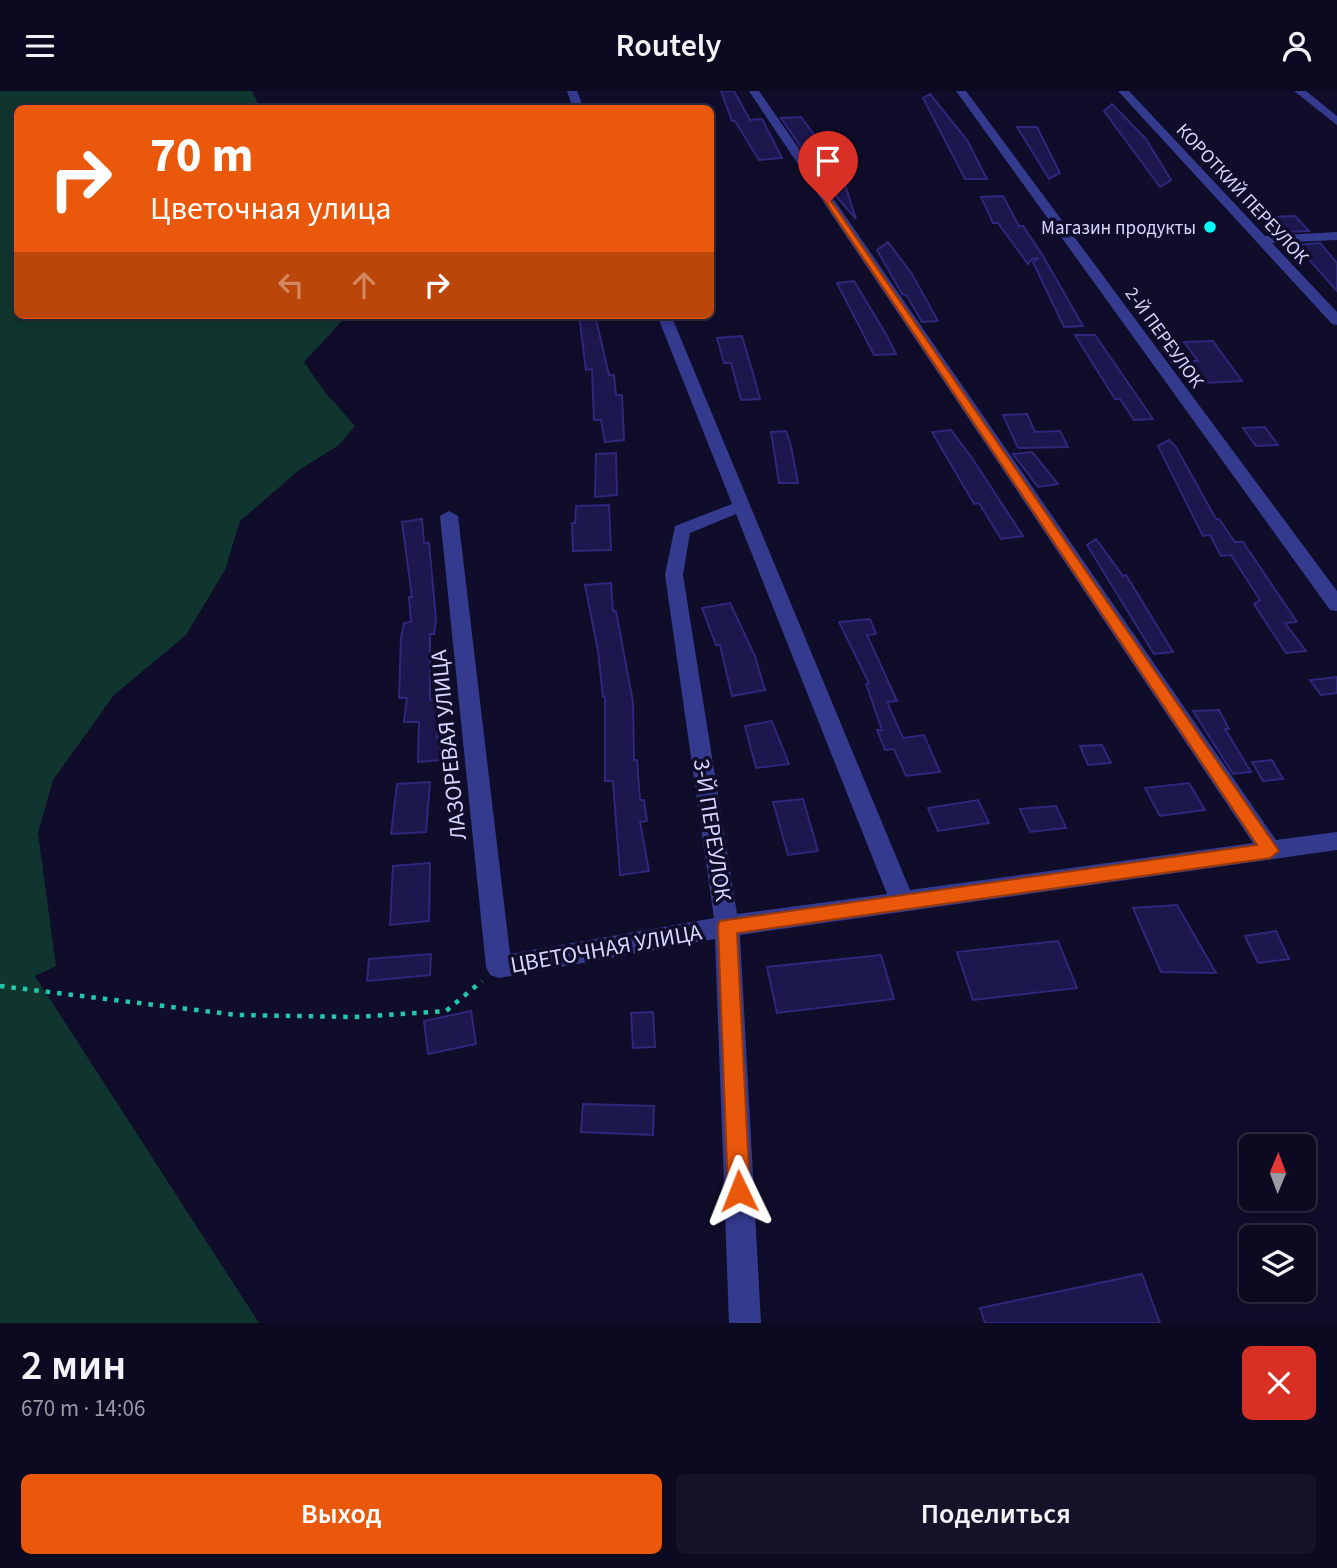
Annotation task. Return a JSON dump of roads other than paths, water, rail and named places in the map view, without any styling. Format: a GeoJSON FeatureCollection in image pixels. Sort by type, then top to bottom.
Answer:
{"type":"FeatureCollection","features":[{"type":"Feature","properties":{"kind":"street"},"geometry":{"type":"LineString","coordinates":[[754,91],[1270,851]]}},
{"type":"Feature","properties":{"kind":"street","name":"2-Й ПЕРЕУЛОК"},"geometry":{"type":"LineString","coordinates":[[961,91],[1337,605]]}},
{"type":"Feature","properties":{"kind":"street","name":"КОРОТКИЙ ПЕРЕУЛОК"},"geometry":{"type":"LineString","coordinates":[[1122,91],[1337,321]]}},
{"type":"Feature","properties":{"kind":"street"},"geometry":{"type":"LineString","coordinates":[[1299,91],[1337,123]]}},
{"type":"Feature","properties":{"kind":"street"},"geometry":{"type":"LineString","coordinates":[[1259,240],[1337,236]]}},
{"type":"Feature","properties":{"kind":"street"},"geometry":{"type":"LineString","coordinates":[[666,319],[903,902]]}},
{"type":"Feature","properties":{"kind":"street","name":"3-Й ПЕРЕУЛОК"},"geometry":{"type":"LineString","coordinates":[[741,506],[681,530],[674,575],[727,926],[745,1323]]}},
{"type":"Feature","properties":{"kind":"street","name":"ЛАЗОРЕВАЯ УЛИЦА"},"geometry":{"type":"LineString","coordinates":[[449,516],[499,967]]}},
{"type":"Feature","properties":{"kind":"street","name":"ЦВЕТОЧНАЯ УЛИЦА"},"geometry":{"type":"LineString","coordinates":[[499,967],[727,926],[1337,841]]}},
{"type":"Feature","properties":{"kind":"place","name":"Магазин продукты"},"geometry":{"type":"Point","coordinates":[1210,227]}}]}
